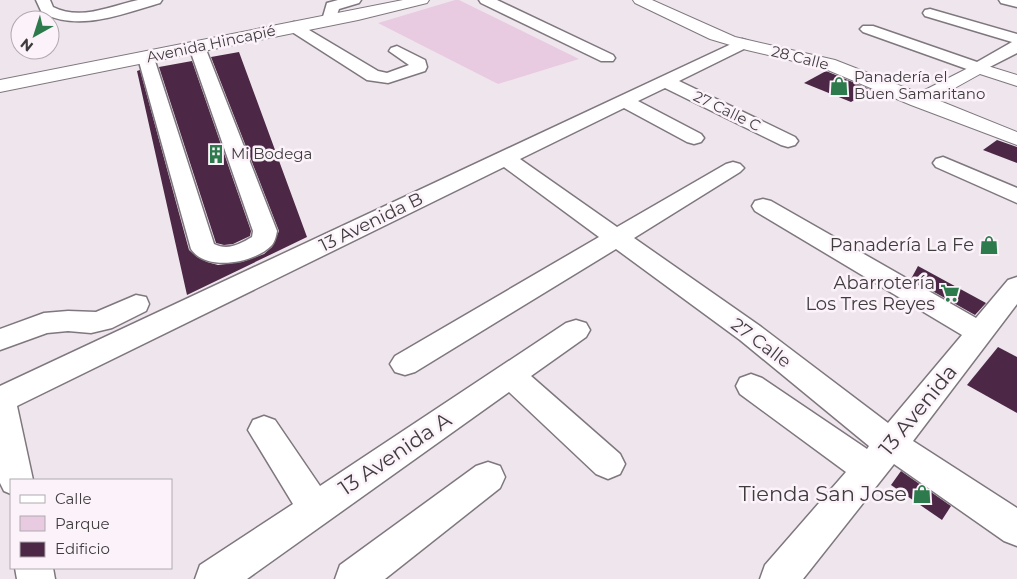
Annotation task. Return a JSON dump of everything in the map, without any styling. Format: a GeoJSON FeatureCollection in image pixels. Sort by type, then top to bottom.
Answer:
{"type":"FeatureCollection","features":[{"type":"Feature","properties":{"kind":"main road","name":"Avenida Hincapié"},"geometry":{"type":"LineString","coordinates":[[0,86],[146,58],[422,0]]}},
{"type":"Feature","properties":{"kind":"main road","name":"28 Calle"},"geometry":{"type":"LineString","coordinates":[[640,0],[720,37],[828,64],[1017,139]]}},
{"type":"Feature","properties":{"kind":"main road"},"geometry":{"type":"LineString","coordinates":[[918,101],[978,68],[1017,81]]}},
{"type":"Feature","properties":{"kind":"street"},"geometry":{"type":"LineString","coordinates":[[43,0],[47,10],[62,16],[102,14],[154,0]]}},
{"type":"Feature","properties":{"kind":"street"},"geometry":{"type":"LineString","coordinates":[[328,20],[332,6],[354,0]]}},
{"type":"Feature","properties":{"kind":"street"},"geometry":{"type":"LineString","coordinates":[[486,0],[608,58]]}},
{"type":"Feature","properties":{"kind":"street"},"geometry":{"type":"LineString","coordinates":[[1006,0],[1017,3]]}},
{"type":"Feature","properties":{"kind":"street"},"geometry":{"type":"LineString","coordinates":[[930,13],[1017,39]]}},
{"type":"Feature","properties":{"kind":"street"},"geometry":{"type":"LineString","coordinates":[[294,27],[373,76],[388,78],[419,67],[419,64],[397,51]]}},
{"type":"Feature","properties":{"kind":"street"},"geometry":{"type":"LineString","coordinates":[[868,28],[978,68],[1017,46]]}},
{"type":"Feature","properties":{"kind":"street","name":"13 Avenida B"},"geometry":{"type":"LineString","coordinates":[[0,400],[742,44]]}},
{"type":"Feature","properties":{"kind":"street","name":"27 Calle C"},"geometry":{"type":"LineString","coordinates":[[665,81],[788,141]]}},
{"type":"Feature","properties":{"kind":"street"},"geometry":{"type":"LineString","coordinates":[[624,101],[694,138]]}},
{"type":"Feature","properties":{"kind":"street","name":"27 Calle"},"geometry":{"type":"LineString","coordinates":[[505,158],[750,333],[891,444],[1017,529]]}},
{"type":"Feature","properties":{"kind":"street"},"geometry":{"type":"LineString","coordinates":[[943,163],[1017,196]]}},
{"type":"Feature","properties":{"kind":"street"},"geometry":{"type":"LineString","coordinates":[[405,364],[733,168]]}},
{"type":"Feature","properties":{"kind":"street"},"geometry":{"type":"LineString","coordinates":[[763,206],[980,333]]}},
{"type":"Feature","properties":{"kind":"street","name":"13 Avenida"},"geometry":{"type":"LineString","coordinates":[[779,579],[870,470],[1017,286]]}},
{"type":"Feature","properties":{"kind":"street"},"geometry":{"type":"LineString","coordinates":[[0,340],[44,324],[68,321],[91,323],[102,320],[136,304]]}},
{"type":"Feature","properties":{"kind":"street","name":"13 Avenida A"},"geometry":{"type":"LineString","coordinates":[[214,579],[576,330]]}},
{"type":"Feature","properties":{"kind":"street"},"geometry":{"type":"LineString","coordinates":[[510,375],[608,464]]}},
{"type":"Feature","properties":{"kind":"street"},"geometry":{"type":"LineString","coordinates":[[751,386],[870,470]]}},
{"type":"Feature","properties":{"kind":"street"},"geometry":{"type":"LineString","coordinates":[[0,400],[16,479]]}},
{"type":"Feature","properties":{"kind":"street"},"geometry":{"type":"LineString","coordinates":[[264,430],[315,508]]}},
{"type":"Feature","properties":{"kind":"street"},"geometry":{"type":"LineString","coordinates":[[354,579],[488,477]]}},
{"type":"Feature","properties":{"kind":"lane"},"geometry":{"type":"LineString","coordinates":[[146,58],[203,249],[213,255],[228,256],[254,247],[263,240],[264,231],[197,47]]}},
{"type":"Feature","properties":{"kind":"green space"},"geometry":{"type":"Polygon","coordinates":[[[459,0],[579,59],[498,84],[378,23],[459,0]]]}},
{"type":"Feature","properties":{"kind":"building"},"geometry":{"type":"Polygon","coordinates":[[[239,52],[307,237],[187,295],[137,71],[140,70],[189,250],[197,257],[218,265],[242,262],[264,254],[272,247],[279,231],[211,57],[239,52]]]}},
{"type":"Feature","properties":{"kind":"building"},"geometry":{"type":"Polygon","coordinates":[[[192,61],[251,231],[250,236],[233,244],[224,245],[216,243],[159,67],[192,61]]]}},
{"type":"Feature","properties":{"kind":"building","name":"Panadería el Buen Samaritano"},"geometry":{"type":"Polygon","coordinates":[[[826,71],[872,90],[851,102],[804,83],[826,71]]]}},
{"type":"Feature","properties":{"kind":"building"},"geometry":{"type":"Polygon","coordinates":[[[997,140],[1017,147],[1017,163],[983,150],[997,140]]]}},
{"type":"Feature","properties":{"kind":"building","name":"Abarrotería Los Tres Reyes"},"geometry":{"type":"Polygon","coordinates":[[[918,266],[986,303],[975,315],[911,279],[918,266]]]}},
{"type":"Feature","properties":{"kind":"building"},"geometry":{"type":"Polygon","coordinates":[[[998,347],[1017,357],[1017,413],[967,385],[998,347]]]}},
{"type":"Feature","properties":{"kind":"building","name":"Tienda San Jose"},"geometry":{"type":"Polygon","coordinates":[[[901,471],[951,506],[942,520],[891,485],[901,471]]]}},
{"type":"Feature","properties":{"kind":"place","name":"Panadería el Buen Samaritano"},"geometry":{"type":"Point","coordinates":[839,86]}},
{"type":"Feature","properties":{"kind":"place","name":"Mi Bodega"},"geometry":{"type":"Point","coordinates":[216,154]}},
{"type":"Feature","properties":{"kind":"place","name":"Panadería La Fe"},"geometry":{"type":"Point","coordinates":[989,245]}},
{"type":"Feature","properties":{"kind":"place","name":"Abarrotería Los Tres Reyes"},"geometry":{"type":"Point","coordinates":[950,293]}},
{"type":"Feature","properties":{"kind":"place","name":"Tienda San Jose"},"geometry":{"type":"Point","coordinates":[922,494]}}]}
